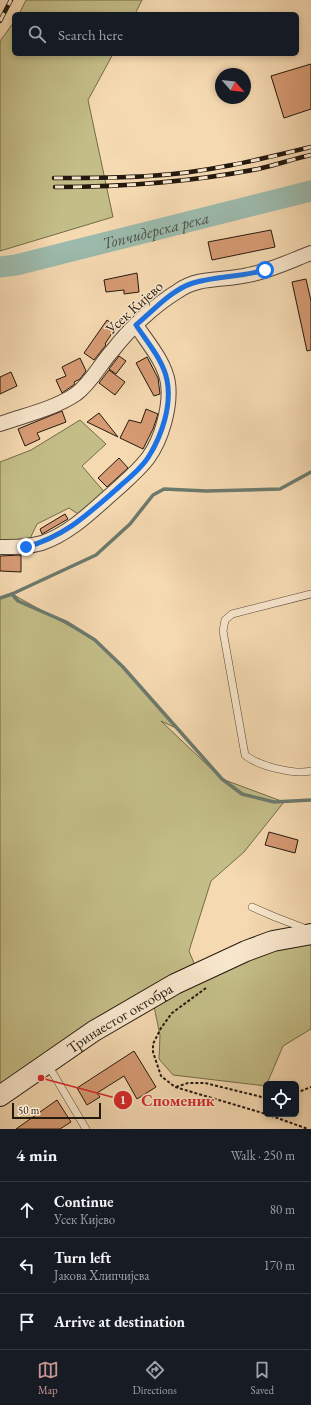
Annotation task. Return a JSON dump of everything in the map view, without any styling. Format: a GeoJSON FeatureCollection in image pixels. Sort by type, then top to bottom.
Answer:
{"type":"FeatureCollection","features":[{"type":"Feature","properties":{"kind":"street","name":"Усек Кијево"},"geometry":{"type":"LineString","coordinates":[[0,424],[61,403],[76,394],[88,383],[111,352],[136,325],[178,290],[192,284],[212,279],[247,276],[311,253]]}},
{"type":"Feature","properties":{"kind":"street"},"geometry":{"type":"LineString","coordinates":[[0,548],[26,547],[43,542],[71,528],[134,474],[149,457],[161,432],[164,421],[168,395],[167,381],[163,367],[136,325]]}},
{"type":"Feature","properties":{"kind":"street","name":"Тринаестог октобра"},"geometry":{"type":"LineString","coordinates":[[0,1096],[94,1031],[175,984],[246,950],[273,941],[311,934]]}},
{"type":"Feature","properties":{"kind":"lane"},"geometry":{"type":"LineString","coordinates":[[311,594],[232,614],[225,620],[223,631],[245,755],[251,761],[281,769],[311,771]]}},
{"type":"Feature","properties":{"kind":"lane"},"geometry":{"type":"LineString","coordinates":[[252,906],[275,917],[305,927],[311,934]]}},
{"type":"Feature","properties":{"kind":"lane"},"geometry":{"type":"LineString","coordinates":[[47,1063],[86,1129]]}},
{"type":"Feature","properties":{"kind":"path"},"geometry":{"type":"LineString","coordinates":[[207,988],[172,1013],[153,1044],[153,1058],[161,1076],[175,1087],[263,1113]]}},
{"type":"Feature","properties":{"kind":"path"},"geometry":{"type":"LineString","coordinates":[[175,1087],[188,1083],[205,1083],[263,1097]]}},
{"type":"Feature","properties":{"kind":"path"},"geometry":{"type":"LineString","coordinates":[[299,1092],[311,1087]]}},
{"type":"Feature","properties":{"kind":"path"},"geometry":{"type":"LineString","coordinates":[[274,1117],[308,1129]]}},
{"type":"Feature","properties":{"kind":"shaded area"},"geometry":{"type":"Polygon","coordinates":[[[26,0],[142,0],[136,12],[20,12],[26,0]]]}},
{"type":"Feature","properties":{"kind":"shaded area"},"geometry":{"type":"Polygon","coordinates":[[[12,25],[12,56],[112,56],[88,100],[113,217],[0,251],[0,41],[12,25]]]}},
{"type":"Feature","properties":{"kind":"shaded area"},"geometry":{"type":"Polygon","coordinates":[[[80,420],[106,444],[82,466],[106,494],[81,516],[69,508],[37,524],[26,547],[0,547],[0,462],[31,450],[80,420]]]}},
{"type":"Feature","properties":{"kind":"shaded area"},"geometry":{"type":"Polygon","coordinates":[[[12,594],[95,640],[130,674],[178,729],[161,721],[222,779],[284,802],[244,852],[211,881],[189,951],[198,973],[311,935],[311,1029],[283,1046],[268,1081],[263,1081],[263,1086],[173,1075],[159,1059],[160,1035],[152,997],[0,1096],[0,598],[12,594]]]}},
{"type":"Feature","properties":{"kind":"building"},"geometry":{"type":"Polygon","coordinates":[[[311,64],[311,109],[284,118],[271,76],[311,64]]]}},
{"type":"Feature","properties":{"kind":"building"},"geometry":{"type":"Polygon","coordinates":[[[271,230],[275,247],[212,260],[208,242],[271,230]]]}},
{"type":"Feature","properties":{"kind":"building"},"geometry":{"type":"Polygon","coordinates":[[[137,273],[139,292],[124,294],[124,290],[106,292],[104,280],[137,273]]]}},
{"type":"Feature","properties":{"kind":"building"},"geometry":{"type":"Polygon","coordinates":[[[306,279],[311,301],[311,350],[307,351],[292,282],[306,279]]]}},
{"type":"Feature","properties":{"kind":"building"},"geometry":{"type":"Polygon","coordinates":[[[107,320],[116,327],[105,344],[106,345],[94,360],[84,353],[107,320]]]}},
{"type":"Feature","properties":{"kind":"building"},"geometry":{"type":"Polygon","coordinates":[[[119,356],[126,361],[116,374],[109,369],[119,356]]]}},
{"type":"Feature","properties":{"kind":"building"},"geometry":{"type":"Polygon","coordinates":[[[147,357],[158,378],[160,394],[154,396],[136,363],[147,357]]]}},
{"type":"Feature","properties":{"kind":"building"},"geometry":{"type":"Polygon","coordinates":[[[80,358],[86,371],[80,379],[74,382],[75,384],[62,393],[56,380],[66,376],[62,367],[80,358]]]}},
{"type":"Feature","properties":{"kind":"building"},"geometry":{"type":"Polygon","coordinates":[[[109,370],[125,382],[115,395],[99,383],[109,370]]]}},
{"type":"Feature","properties":{"kind":"building"},"geometry":{"type":"Polygon","coordinates":[[[11,372],[17,386],[0,394],[0,377],[11,372]]]}},
{"type":"Feature","properties":{"kind":"building"},"geometry":{"type":"Polygon","coordinates":[[[146,409],[158,414],[153,429],[143,449],[120,438],[129,420],[141,423],[146,409]]]}},
{"type":"Feature","properties":{"kind":"building"},"geometry":{"type":"Polygon","coordinates":[[[62,411],[66,422],[37,433],[40,439],[25,446],[18,429],[62,411]]]}},
{"type":"Feature","properties":{"kind":"building"},"geometry":{"type":"Polygon","coordinates":[[[99,413],[118,437],[87,422],[99,413]]]}},
{"type":"Feature","properties":{"kind":"building"},"geometry":{"type":"Polygon","coordinates":[[[119,458],[128,468],[107,487],[98,478],[119,458]]]}},
{"type":"Feature","properties":{"kind":"building"},"geometry":{"type":"Polygon","coordinates":[[[65,514],[68,519],[42,534],[40,529],[65,514]]]}},
{"type":"Feature","properties":{"kind":"building"},"geometry":{"type":"Polygon","coordinates":[[[21,555],[21,572],[0,571],[0,556],[21,555]]]}},
{"type":"Feature","properties":{"kind":"building"},"geometry":{"type":"Polygon","coordinates":[[[269,832],[298,840],[295,853],[265,845],[269,832]]]}},
{"type":"Feature","properties":{"kind":"building"},"geometry":{"type":"Polygon","coordinates":[[[134,1051],[156,1087],[137,1099],[124,1076],[97,1093],[100,1097],[87,1105],[77,1088],[134,1051]]]}},
{"type":"Feature","properties":{"kind":"building"},"geometry":{"type":"Polygon","coordinates":[[[57,1100],[71,1122],[60,1129],[16,1129],[57,1100]]]}},
{"type":"Feature","properties":{"kind":"waterway","name":"Топчидерска река"},"geometry":{"type":"LineString","coordinates":[[0,267],[16,265],[311,191]]}},
{"type":"Feature","properties":{"kind":"waterway"},"geometry":{"type":"LineString","coordinates":[[311,472],[280,489],[206,491],[164,489],[153,495],[130,524],[96,555],[12,594],[18,601],[66,622],[95,640],[123,667],[222,779],[242,794],[274,802],[311,800]]}},
{"type":"Feature","properties":{"kind":"waterway"},"geometry":{"type":"LineString","coordinates":[[0,598],[12,594]]}},
{"type":"Feature","properties":{"kind":"railway"},"geometry":{"type":"LineString","coordinates":[[0,21],[11,0]]}},
{"type":"Feature","properties":{"kind":"railway"},"geometry":{"type":"LineString","coordinates":[[54,178],[137,177],[190,172],[251,161],[311,147]]}},
{"type":"Feature","properties":{"kind":"railway"},"geometry":{"type":"LineString","coordinates":[[55,187],[131,185],[233,174],[311,155]]}},
{"type":"Feature","properties":{"kind":"place","name":"Споменик"},"geometry":{"type":"Point","coordinates":[41,1078]}},
{"type":"Feature","properties":{"kind":"route"},"geometry":{"type":"LineString","coordinates":[[26,547],[43,542],[71,528],[134,474],[149,457],[161,432],[165,416],[168,395],[167,381],[163,367],[136,325],[178,290],[192,284],[212,279],[247,276],[265,270]]}}]}
